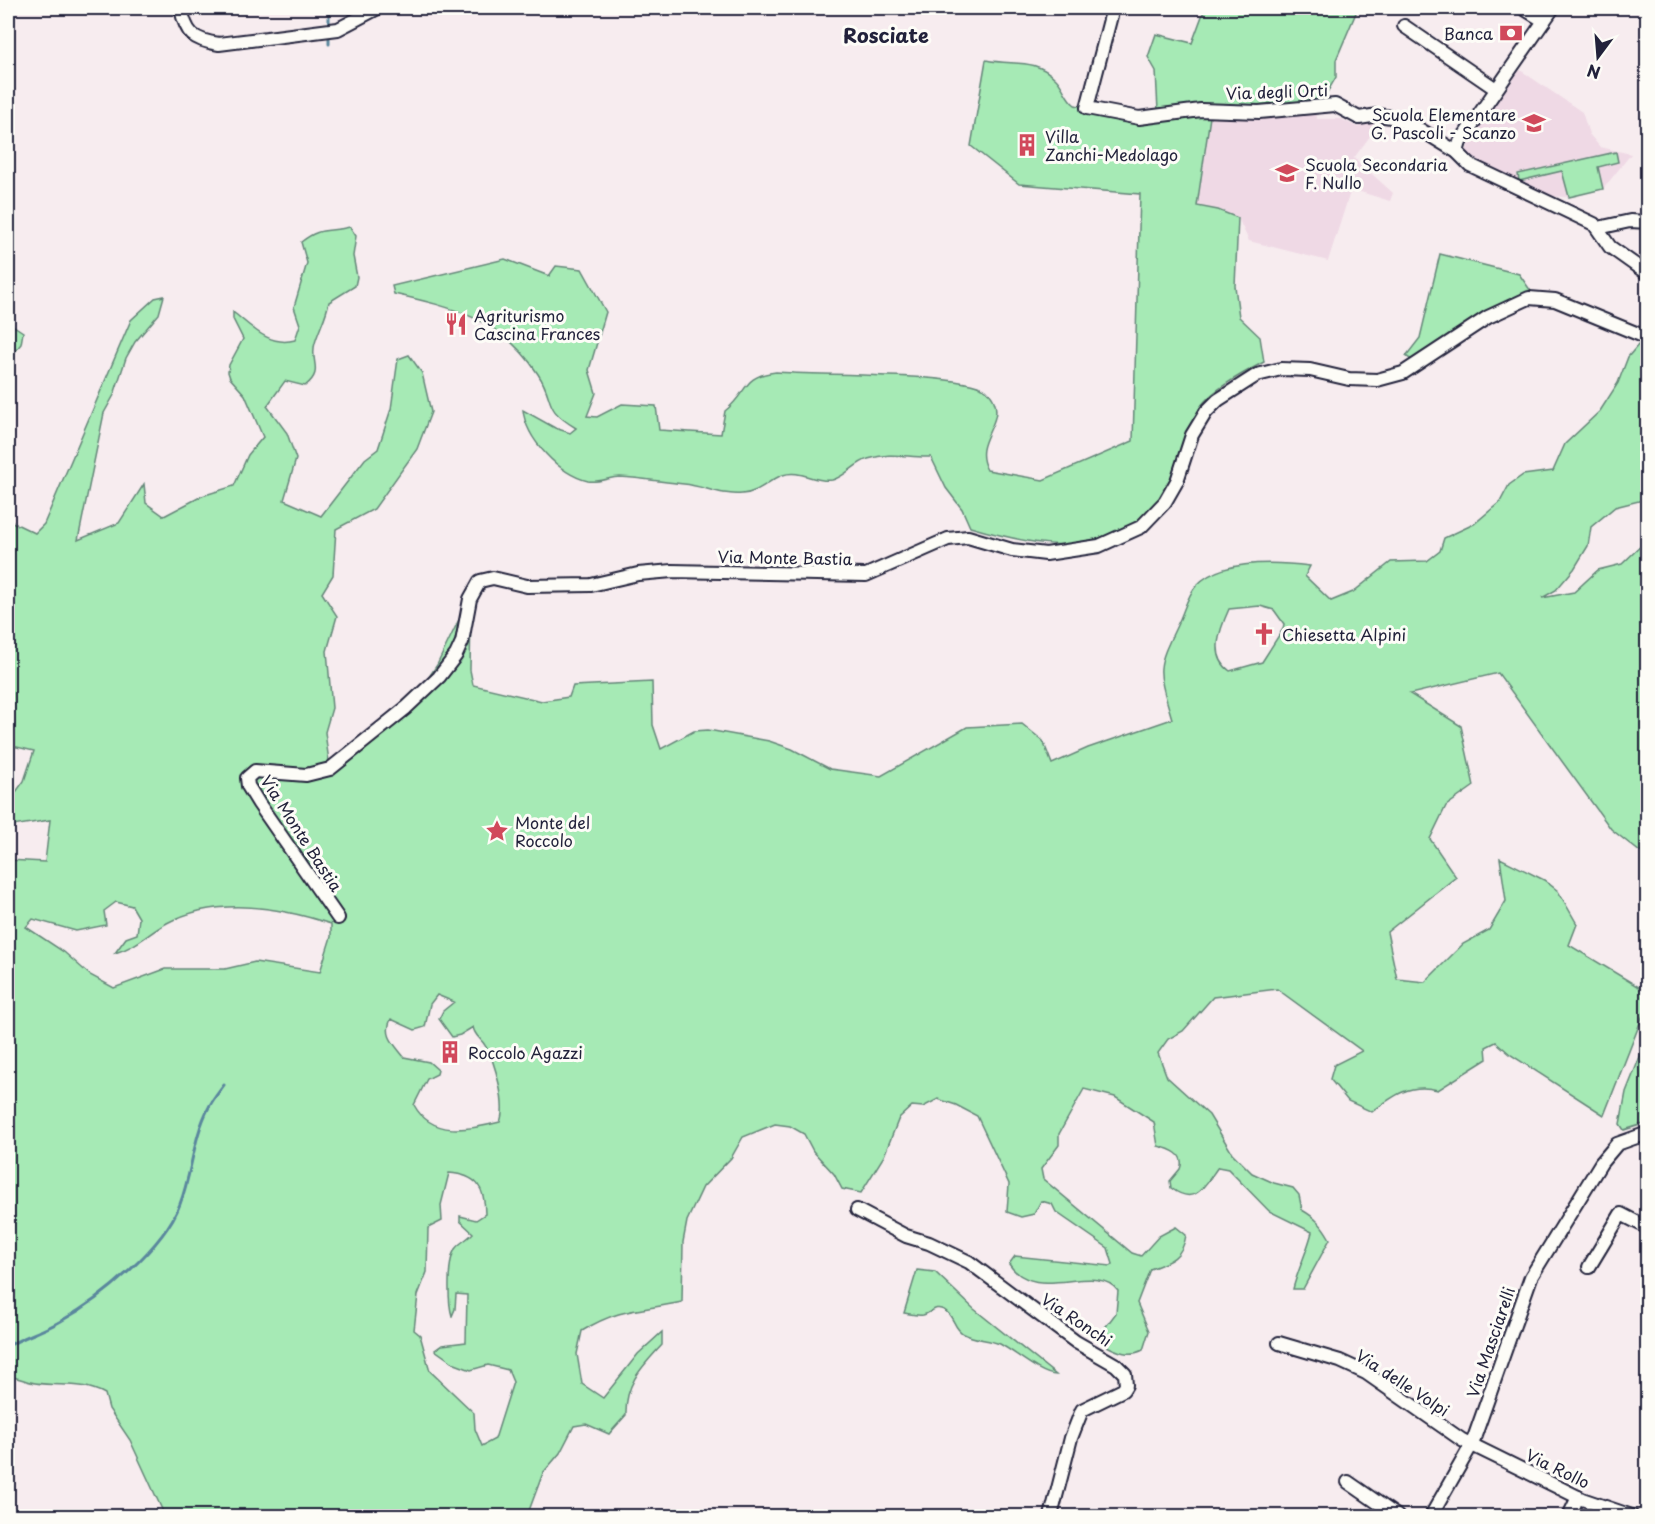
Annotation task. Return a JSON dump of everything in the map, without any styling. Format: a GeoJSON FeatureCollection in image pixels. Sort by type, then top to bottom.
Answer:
{"type":"FeatureCollection","features":[{"type":"Feature","properties":{"kind":"street"},"geometry":{"type":"LineString","coordinates":[[181,8],[185,26],[200,41],[219,44],[338,30],[378,8]]}},
{"type":"Feature","properties":{"kind":"street","name":"Via degli Orti"},"geometry":{"type":"LineString","coordinates":[[1113,8],[1087,108],[1139,118],[1201,110],[1259,112],[1335,105],[1359,118],[1378,115],[1391,117],[1421,130],[1457,152],[1470,165],[1598,228]]}},
{"type":"Feature","properties":{"kind":"street"},"geometry":{"type":"LineString","coordinates":[[1522,8],[1544,21]]}},
{"type":"Feature","properties":{"kind":"street"},"geometry":{"type":"LineString","coordinates":[[1457,152],[1460,142],[1553,8]]}},
{"type":"Feature","properties":{"kind":"street"},"geometry":{"type":"LineString","coordinates":[[1404,26],[1496,89]]}},
{"type":"Feature","properties":{"kind":"street"},"geometry":{"type":"LineString","coordinates":[[1647,222],[1630,221],[1598,228],[1610,247],[1647,274]]}},
{"type":"Feature","properties":{"kind":"street","name":"Via Monte Bastia"},"geometry":{"type":"LineString","coordinates":[[338,918],[259,804],[248,786],[247,778],[255,771],[306,776],[330,770],[406,708],[439,677],[456,655],[462,642],[470,599],[480,581],[493,578],[527,586],[591,585],[638,574],[672,571],[866,575],[948,539],[968,537],[1012,550],[1046,554],[1099,546],[1141,527],[1165,502],[1176,481],[1192,435],[1206,412],[1218,400],[1257,375],[1281,369],[1311,370],[1349,379],[1377,380],[1403,373],[1488,317],[1529,298],[1555,300],[1647,338]]}},
{"type":"Feature","properties":{"kind":"street","name":"Via Masciarelli"},"geometry":{"type":"LineString","coordinates":[[1431,1516],[1472,1444],[1531,1277],[1589,1182],[1617,1144],[1647,1133]]}},
{"type":"Feature","properties":{"kind":"street","name":"Via Ronchi"},"geometry":{"type":"LineString","coordinates":[[857,1210],[906,1236],[929,1243],[969,1262],[1076,1342],[1116,1365],[1125,1374],[1126,1385],[1123,1390],[1082,1410],[1071,1437],[1051,1516]]}},
{"type":"Feature","properties":{"kind":"street"},"geometry":{"type":"LineString","coordinates":[[1589,1267],[1621,1214],[1647,1228]]}},
{"type":"Feature","properties":{"kind":"street","name":"Via delle Volpi"},"geometry":{"type":"LineString","coordinates":[[1279,1342],[1340,1361],[1366,1373],[1423,1414],[1472,1444]]}},
{"type":"Feature","properties":{"kind":"street","name":"Via Rollo"},"geometry":{"type":"LineString","coordinates":[[1472,1444],[1578,1497],[1632,1516]]}},
{"type":"Feature","properties":{"kind":"street"},"geometry":{"type":"LineString","coordinates":[[1348,1482],[1397,1516]]}},
{"type":"Feature","properties":{"kind":"street"},"geometry":{"type":"LineString","coordinates":[[1569,1516],[1578,1497]]}},
{"type":"Feature","properties":{"kind":"shaded area","name":"Scuola Elementare G. Pascoli - Scanzo"},"geometry":{"type":"Polygon","coordinates":[[[1520,70],[1582,112],[1589,134],[1600,147],[1631,154],[1603,189],[1569,197],[1541,196],[1494,175],[1465,155],[1470,140],[1520,70]]]}},
{"type":"Feature","properties":{"kind":"shaded area","name":"Scuola Secondaria F. Nullo"},"geometry":{"type":"Polygon","coordinates":[[[1211,110],[1316,110],[1317,119],[1341,119],[1357,127],[1384,117],[1354,158],[1393,193],[1390,201],[1351,189],[1328,261],[1249,241],[1238,218],[1197,207],[1211,110]]]}},
{"type":"Feature","properties":{"kind":"green space"},"geometry":{"type":"Polygon","coordinates":[[[1205,8],[1358,8],[1336,60],[1336,77],[1321,103],[1158,111],[1156,71],[1148,57],[1156,34],[1192,43],[1205,8]]]}},
{"type":"Feature","properties":{"kind":"green space"},"geometry":{"type":"Polygon","coordinates":[[[986,60],[1032,65],[1048,72],[1075,105],[1139,118],[1211,110],[1197,206],[1218,210],[1238,218],[1235,286],[1239,317],[1260,337],[1264,362],[1227,383],[1203,404],[1196,416],[1184,455],[1167,488],[1143,520],[1123,534],[1086,544],[1066,545],[1027,541],[970,527],[962,509],[946,488],[931,457],[892,455],[877,457],[863,461],[832,480],[820,480],[795,474],[783,475],[753,491],[742,494],[727,494],[691,485],[628,478],[616,477],[588,481],[555,463],[530,432],[523,410],[555,428],[570,433],[576,428],[553,409],[538,374],[509,341],[493,328],[457,311],[394,294],[392,286],[505,259],[549,276],[556,266],[582,269],[606,312],[589,370],[596,393],[587,416],[597,417],[622,404],[656,406],[659,430],[721,434],[725,411],[751,381],[765,374],[776,372],[947,380],[971,384],[986,390],[993,400],[996,410],[995,418],[983,451],[983,460],[987,470],[1043,480],[1133,441],[1140,194],[1019,184],[971,146],[986,60]]]}},
{"type":"Feature","properties":{"kind":"green space"},"geometry":{"type":"Polygon","coordinates":[[[1616,152],[1618,162],[1598,167],[1603,189],[1569,197],[1562,171],[1519,181],[1518,174],[1616,152]]]}},
{"type":"Feature","properties":{"kind":"green space"},"geometry":{"type":"Polygon","coordinates":[[[350,227],[356,236],[353,256],[357,277],[355,286],[329,302],[315,343],[315,371],[311,381],[305,386],[285,381],[267,406],[287,433],[296,459],[284,500],[321,516],[365,459],[378,449],[391,409],[398,359],[409,355],[422,373],[431,412],[417,449],[374,509],[336,529],[333,575],[322,593],[337,616],[327,651],[332,708],[325,732],[330,769],[398,723],[437,665],[466,605],[471,612],[470,670],[473,685],[542,701],[569,697],[573,686],[652,682],[653,725],[661,749],[694,731],[708,730],[769,741],[792,749],[830,769],[881,776],[967,727],[1022,724],[1043,741],[1052,764],[1088,748],[1172,719],[1161,677],[1163,659],[1191,593],[1207,577],[1220,570],[1250,564],[1310,566],[1305,576],[1331,601],[1353,592],[1391,562],[1427,561],[1440,551],[1444,538],[1474,524],[1500,502],[1509,485],[1523,475],[1553,471],[1565,444],[1600,411],[1618,383],[1628,357],[1644,338],[1647,339],[1647,499],[1615,507],[1591,527],[1588,546],[1574,569],[1556,590],[1542,598],[1574,592],[1598,570],[1622,564],[1647,540],[1647,852],[1640,852],[1611,829],[1498,673],[1410,694],[1461,726],[1474,786],[1446,806],[1430,839],[1456,877],[1387,932],[1397,979],[1425,982],[1463,944],[1489,930],[1506,901],[1500,858],[1544,880],[1558,891],[1577,924],[1569,945],[1647,992],[1647,1005],[1604,1115],[1511,1055],[1496,1042],[1486,1047],[1487,1059],[1438,1090],[1411,1089],[1388,1100],[1372,1112],[1348,1101],[1330,1079],[1334,1065],[1362,1051],[1277,989],[1213,997],[1183,1031],[1168,1039],[1158,1053],[1167,1077],[1209,1115],[1232,1153],[1252,1173],[1274,1183],[1293,1188],[1299,1195],[1302,1210],[1315,1219],[1327,1234],[1330,1239],[1303,1289],[1293,1289],[1312,1232],[1269,1211],[1228,1169],[1218,1167],[1204,1187],[1193,1195],[1180,1193],[1171,1188],[1170,1181],[1180,1169],[1179,1156],[1158,1146],[1154,1122],[1115,1097],[1084,1089],[1059,1134],[1059,1145],[1041,1169],[1043,1179],[1132,1253],[1141,1256],[1159,1236],[1176,1227],[1186,1235],[1179,1254],[1164,1264],[1150,1269],[1137,1303],[1149,1331],[1143,1350],[1133,1353],[1119,1352],[1105,1345],[1101,1333],[1116,1313],[1118,1291],[1108,1283],[1095,1279],[1034,1281],[1021,1276],[1009,1264],[1015,1256],[1111,1266],[1113,1264],[1108,1248],[1056,1212],[1052,1204],[1041,1201],[1034,1214],[1021,1217],[1007,1212],[1009,1184],[977,1116],[938,1099],[923,1107],[912,1106],[899,1118],[884,1156],[861,1193],[842,1189],[834,1174],[813,1151],[804,1134],[790,1126],[775,1124],[743,1137],[731,1158],[703,1187],[687,1221],[683,1242],[682,1302],[620,1314],[582,1331],[577,1354],[582,1384],[603,1398],[638,1354],[662,1332],[662,1345],[636,1376],[628,1394],[626,1415],[609,1434],[586,1424],[574,1426],[560,1453],[543,1473],[527,1516],[165,1516],[130,1440],[109,1409],[105,1394],[88,1387],[35,1383],[8,1377],[8,860],[45,862],[50,820],[13,826],[8,803],[24,781],[34,751],[8,745],[8,520],[35,533],[44,524],[131,320],[155,298],[164,296],[159,314],[135,342],[126,358],[114,395],[104,413],[78,540],[119,523],[144,484],[146,503],[164,516],[202,496],[234,486],[248,455],[263,437],[245,395],[230,378],[228,372],[229,365],[243,339],[233,319],[233,312],[269,338],[277,341],[295,340],[300,325],[294,307],[307,263],[301,242],[319,232],[350,227]],[[1260,606],[1229,609],[1218,642],[1220,658],[1224,665],[1230,671],[1262,662],[1284,624],[1274,610],[1260,606]],[[116,902],[104,911],[106,925],[76,931],[33,919],[26,927],[64,952],[90,975],[114,988],[165,969],[225,969],[255,962],[320,972],[331,937],[331,924],[311,918],[270,909],[227,907],[207,909],[186,915],[167,923],[136,943],[115,953],[126,938],[137,934],[139,918],[132,906],[116,902]],[[437,995],[430,1004],[425,1027],[415,1030],[391,1019],[388,1030],[393,1043],[404,1057],[429,1062],[438,1070],[437,1074],[427,1079],[414,1105],[422,1116],[441,1127],[464,1129],[500,1122],[502,1105],[499,1084],[486,1047],[473,1027],[452,1037],[439,1019],[443,1011],[454,1002],[437,995]],[[449,1173],[441,1205],[442,1221],[428,1228],[427,1272],[418,1295],[414,1330],[420,1335],[430,1371],[474,1413],[475,1429],[482,1446],[495,1439],[513,1382],[508,1370],[488,1365],[471,1370],[455,1364],[435,1350],[442,1345],[466,1342],[467,1295],[456,1294],[452,1316],[449,1272],[455,1249],[473,1233],[460,1221],[460,1216],[476,1220],[485,1214],[485,1205],[478,1184],[466,1176],[449,1173]]]}},
{"type":"Feature","properties":{"kind":"green space"},"geometry":{"type":"Polygon","coordinates":[[[1440,254],[1519,274],[1535,297],[1489,322],[1422,367],[1406,356],[1420,338],[1440,254]]]}},
{"type":"Feature","properties":{"kind":"green space"},"geometry":{"type":"Polygon","coordinates":[[[8,322],[23,332],[21,344],[8,360],[8,322]]]}},
{"type":"Feature","properties":{"kind":"green space"},"geometry":{"type":"Polygon","coordinates":[[[1647,1039],[1647,1123],[1624,1130],[1620,1124],[1626,1092],[1647,1039]]]}},
{"type":"Feature","properties":{"kind":"green space"},"geometry":{"type":"Polygon","coordinates":[[[917,1270],[935,1272],[974,1309],[1056,1375],[1043,1371],[1000,1344],[960,1332],[948,1313],[941,1309],[923,1315],[904,1313],[917,1270]]]}},
{"type":"Feature","properties":{"kind":"waterway"},"geometry":{"type":"LineString","coordinates":[[329,8],[329,27]]}},
{"type":"Feature","properties":{"kind":"waterway"},"geometry":{"type":"LineString","coordinates":[[329,34],[329,44]]}},
{"type":"Feature","properties":{"kind":"waterway"},"geometry":{"type":"LineString","coordinates":[[8,1346],[55,1325],[77,1311],[112,1286],[146,1254],[172,1220],[180,1204],[204,1119],[212,1101],[224,1085]]}},
{"type":"Feature","properties":{"kind":"place","name":"Banca"},"geometry":{"type":"Point","coordinates":[1511,33]}},
{"type":"Feature","properties":{"kind":"place","name":"Scuola Elementare G. Pascoli - Scanzo"},"geometry":{"type":"Point","coordinates":[1534,123]}},
{"type":"Feature","properties":{"kind":"place","name":"Villa Zanchi-Medolago"},"geometry":{"type":"Point","coordinates":[1027,145]}},
{"type":"Feature","properties":{"kind":"place","name":"Scuola Secondaria F. Nullo"},"geometry":{"type":"Point","coordinates":[1287,173]}},
{"type":"Feature","properties":{"kind":"place","name":"Agriturismo Cascina Frances"},"geometry":{"type":"Point","coordinates":[456,324]}},
{"type":"Feature","properties":{"kind":"place","name":"Chiesetta Alpini"},"geometry":{"type":"Point","coordinates":[1264,634]}},
{"type":"Feature","properties":{"kind":"place","name":"Monte del Roccolo"},"geometry":{"type":"Point","coordinates":[497,831]}},
{"type":"Feature","properties":{"kind":"place","name":"Roccolo Agazzi"},"geometry":{"type":"Point","coordinates":[450,1052]}},
{"type":"Feature","properties":{"kind":"district","name":"Rosciate"},"geometry":{"type":"Point","coordinates":[886,35]}}]}
